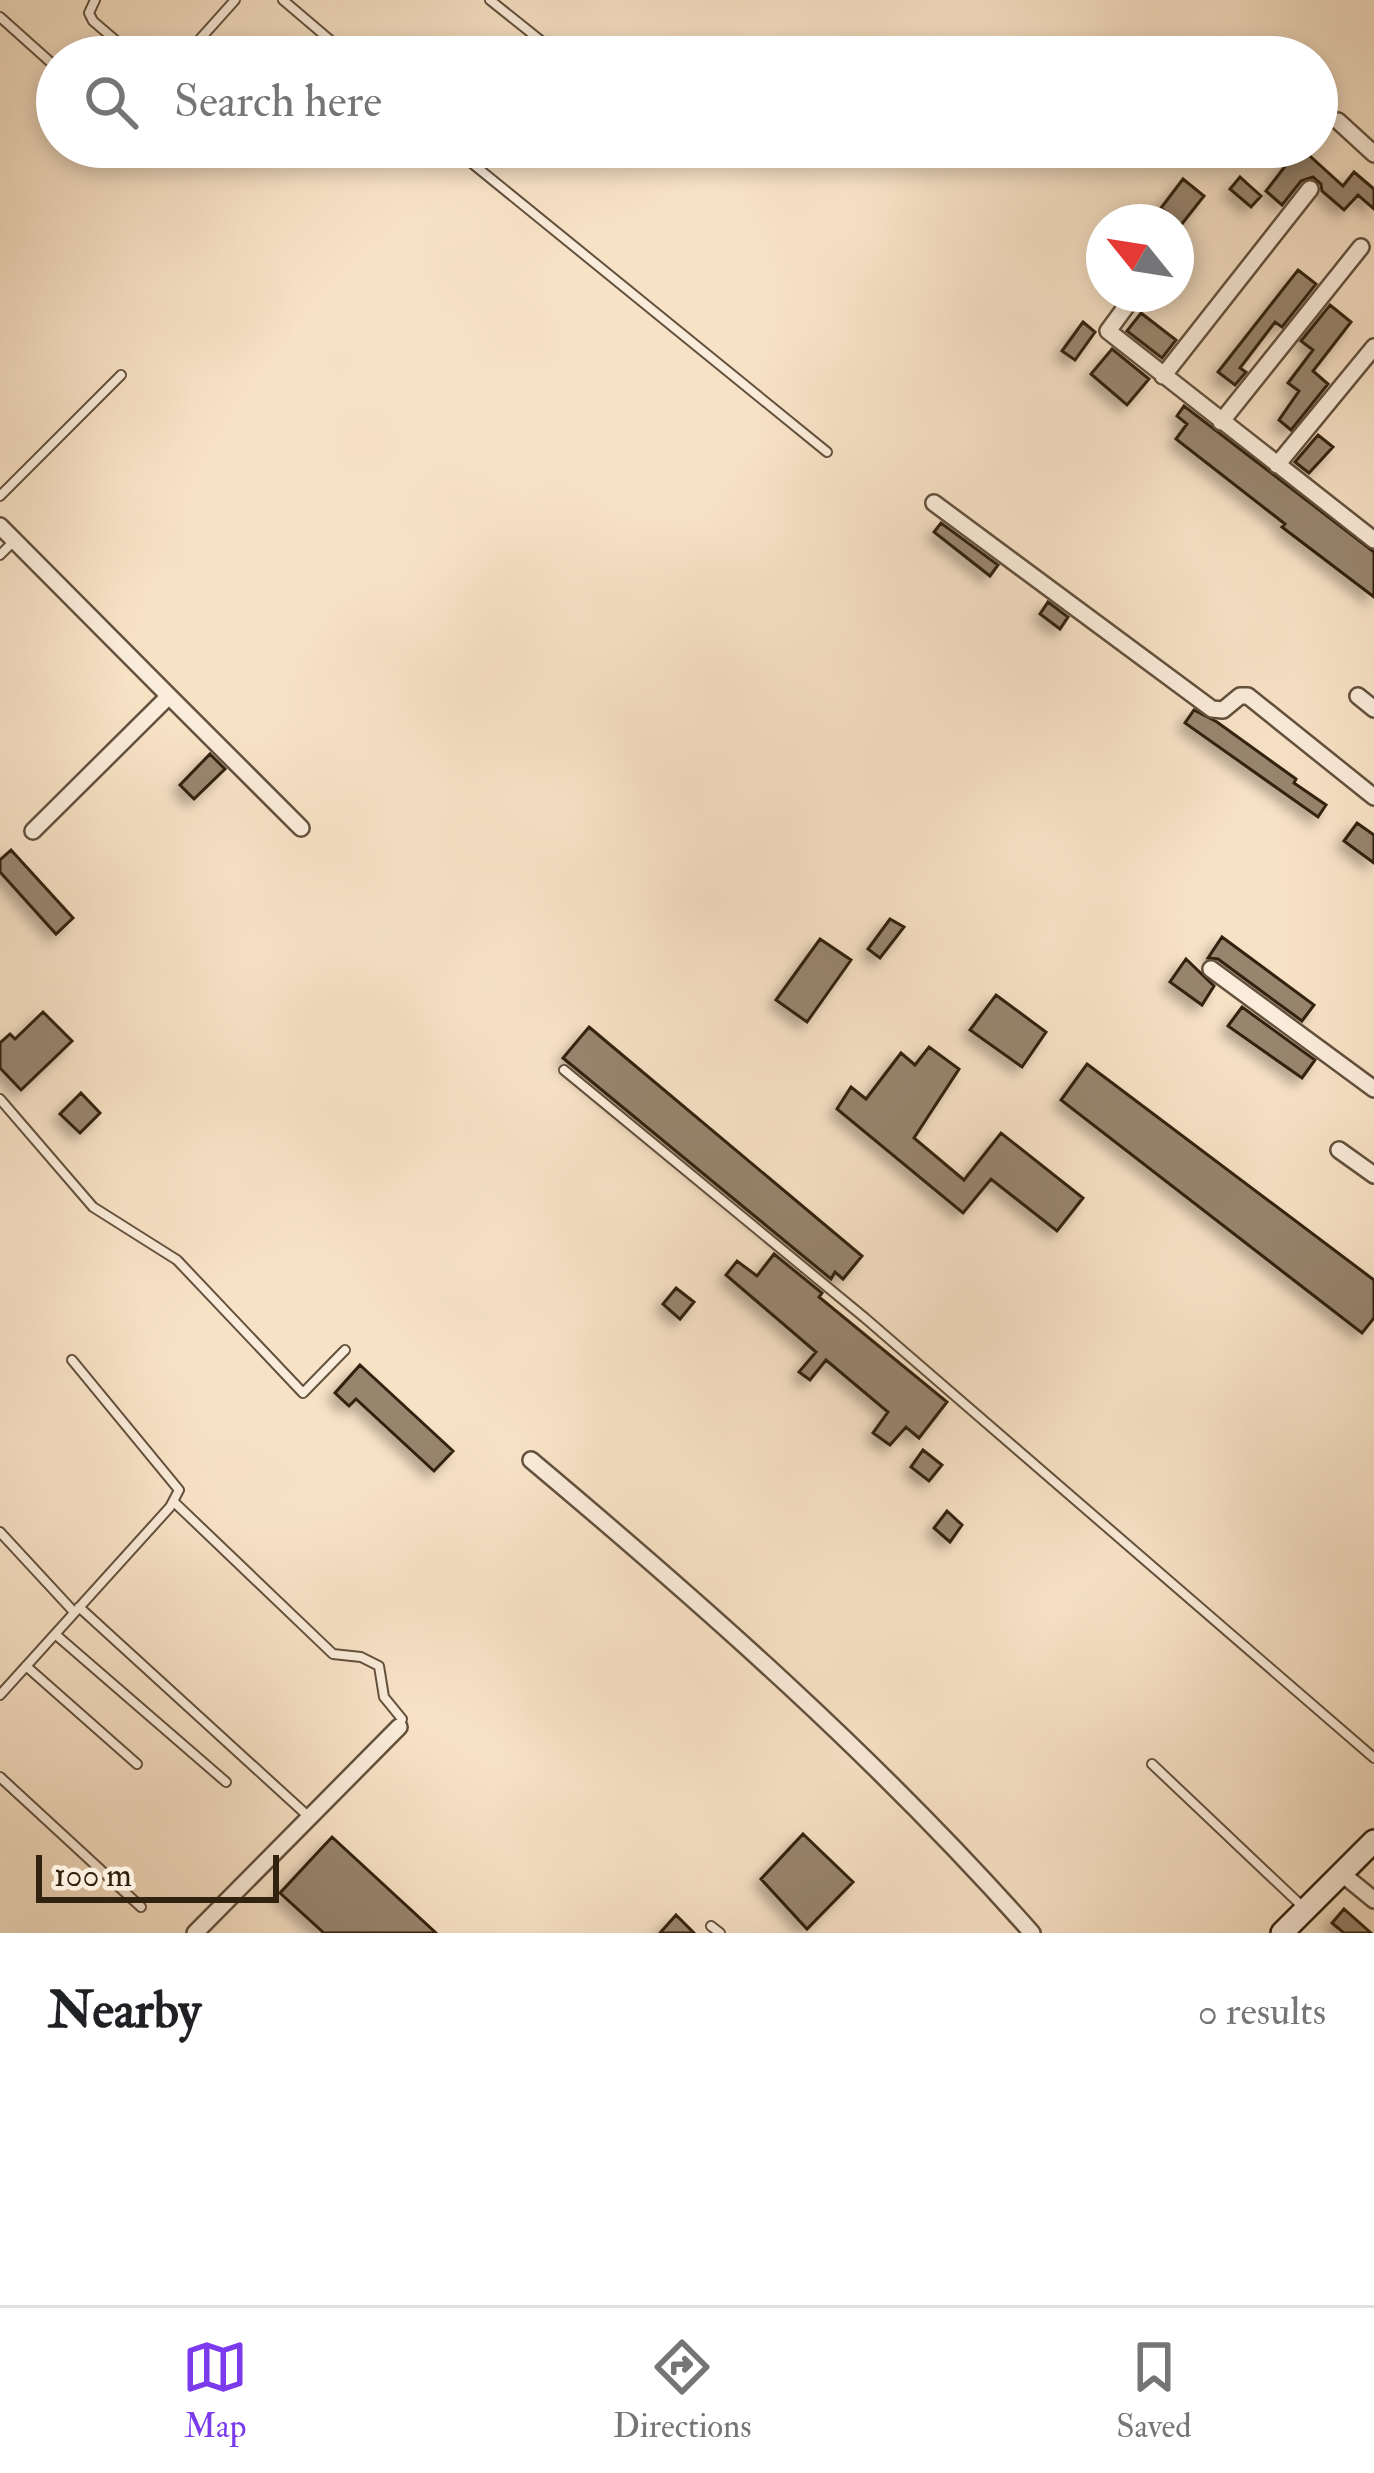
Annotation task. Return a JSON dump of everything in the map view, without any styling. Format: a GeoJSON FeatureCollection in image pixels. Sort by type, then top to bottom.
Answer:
{"type":"FeatureCollection","features":[{"type":"Feature","properties":{"kind":"street"},"geometry":{"type":"LineString","coordinates":[[1338,122],[1373,150]]}},
{"type":"Feature","properties":{"kind":"street"},"geometry":{"type":"LineString","coordinates":[[1163,376],[1310,190]]}},
{"type":"Feature","properties":{"kind":"street"},"geometry":{"type":"LineString","coordinates":[[1221,422],[1361,247]]}},
{"type":"Feature","properties":{"kind":"street"},"geometry":{"type":"LineString","coordinates":[[1122,312],[1108,331],[1374,540]]}},
{"type":"Feature","properties":{"kind":"street"},"geometry":{"type":"LineString","coordinates":[[1277,465],[1374,347]]}},
{"type":"Feature","properties":{"kind":"street"},"geometry":{"type":"LineString","coordinates":[[934,503],[1212,709],[1223,710],[1240,696],[1248,696],[1374,796]]}},
{"type":"Feature","properties":{"kind":"street"},"geometry":{"type":"LineString","coordinates":[[0,526],[301,828]]}},
{"type":"Feature","properties":{"kind":"street"},"geometry":{"type":"LineString","coordinates":[[33,831],[169,696]]}},
{"type":"Feature","properties":{"kind":"street"},"geometry":{"type":"LineString","coordinates":[[1358,696],[1374,709]]}},
{"type":"Feature","properties":{"kind":"street"},"geometry":{"type":"LineString","coordinates":[[1210,969],[1374,1089]]}},
{"type":"Feature","properties":{"kind":"street"},"geometry":{"type":"LineString","coordinates":[[1339,1150],[1374,1175]]}},
{"type":"Feature","properties":{"kind":"street"},"geometry":{"type":"LineString","coordinates":[[531,1460],[675,1582],[806,1704],[922,1814],[1033,1933]]}},
{"type":"Feature","properties":{"kind":"street"},"geometry":{"type":"LineString","coordinates":[[195,1933],[399,1727]]}},
{"type":"Feature","properties":{"kind":"street"},"geometry":{"type":"LineString","coordinates":[[1282,1933],[1374,1840]]}},
{"type":"Feature","properties":{"kind":"street"},"geometry":{"type":"LineString","coordinates":[[1341,1873],[1374,1900]]}},
{"type":"Feature","properties":{"kind":"lane"},"geometry":{"type":"LineString","coordinates":[[95,0],[89,13],[110,36]]}},
{"type":"Feature","properties":{"kind":"lane"},"geometry":{"type":"LineString","coordinates":[[203,36],[235,0]]}},
{"type":"Feature","properties":{"kind":"lane"},"geometry":{"type":"LineString","coordinates":[[283,0],[325,36]]}},
{"type":"Feature","properties":{"kind":"lane"},"geometry":{"type":"LineString","coordinates":[[490,0],[535,36]]}},
{"type":"Feature","properties":{"kind":"lane"},"geometry":{"type":"LineString","coordinates":[[0,17],[36,49]]}},
{"type":"Feature","properties":{"kind":"lane"},"geometry":{"type":"LineString","coordinates":[[478,168],[827,452]]}},
{"type":"Feature","properties":{"kind":"lane"},"geometry":{"type":"LineString","coordinates":[[0,496],[121,375]]}},
{"type":"Feature","properties":{"kind":"lane"},"geometry":{"type":"LineString","coordinates":[[0,555],[15,540]]}},
{"type":"Feature","properties":{"kind":"lane"},"geometry":{"type":"LineString","coordinates":[[564,1070],[865,1318],[1374,1758]]}},
{"type":"Feature","properties":{"kind":"lane"},"geometry":{"type":"LineString","coordinates":[[0,1099],[93,1207],[177,1259],[302,1394],[345,1349]]}},
{"type":"Feature","properties":{"kind":"lane"},"geometry":{"type":"LineString","coordinates":[[0,1694],[174,1502],[178,1490],[72,1360]]}},
{"type":"Feature","properties":{"kind":"lane"},"geometry":{"type":"LineString","coordinates":[[174,1502],[333,1654],[361,1657],[379,1666],[384,1697],[402,1719],[399,1727]]}},
{"type":"Feature","properties":{"kind":"lane"},"geometry":{"type":"LineString","coordinates":[[0,1532],[77,1610],[309,1817]]}},
{"type":"Feature","properties":{"kind":"lane"},"geometry":{"type":"LineString","coordinates":[[55,1634],[226,1782]]}},
{"type":"Feature","properties":{"kind":"lane"},"geometry":{"type":"LineString","coordinates":[[26,1666],[137,1764]]}},
{"type":"Feature","properties":{"kind":"lane"},"geometry":{"type":"LineString","coordinates":[[1151,1764],[1304,1908]]}},
{"type":"Feature","properties":{"kind":"lane"},"geometry":{"type":"LineString","coordinates":[[0,1777],[141,1907]]}},
{"type":"Feature","properties":{"kind":"lane"},"geometry":{"type":"LineString","coordinates":[[710,1926],[720,1933]]}},
{"type":"Feature","properties":{"kind":"building"},"geometry":{"type":"Polygon","coordinates":[[[1284,168],[1323,168],[1343,186],[1354,172],[1374,189],[1374,209],[1358,195],[1344,210],[1313,177],[1301,181],[1282,205],[1266,191],[1284,168]]]}},
{"type":"Feature","properties":{"kind":"building"},"geometry":{"type":"Polygon","coordinates":[[[1240,177],[1261,196],[1251,207],[1230,189],[1240,177]]]}},
{"type":"Feature","properties":{"kind":"building"},"geometry":{"type":"Polygon","coordinates":[[[1183,179],[1204,196],[1194,209],[1194,204],[1164,204],[1183,179]]]}},
{"type":"Feature","properties":{"kind":"building"},"geometry":{"type":"Polygon","coordinates":[[[1298,270],[1316,284],[1282,327],[1275,322],[1240,368],[1246,372],[1235,385],[1218,372],[1298,270]]]}},
{"type":"Feature","properties":{"kind":"building"},"geometry":{"type":"Polygon","coordinates":[[[1330,305],[1351,322],[1313,371],[1328,384],[1291,430],[1279,420],[1299,391],[1288,383],[1313,350],[1301,341],[1330,305]]]}},
{"type":"Feature","properties":{"kind":"building"},"geometry":{"type":"Polygon","coordinates":[[[1141,313],[1176,340],[1162,358],[1127,331],[1141,313]]]}},
{"type":"Feature","properties":{"kind":"building"},"geometry":{"type":"Polygon","coordinates":[[[1083,322],[1095,332],[1075,360],[1062,351],[1083,322]]]}},
{"type":"Feature","properties":{"kind":"building"},"geometry":{"type":"Polygon","coordinates":[[[1112,349],[1149,379],[1127,405],[1091,374],[1112,349]]]}},
{"type":"Feature","properties":{"kind":"building"},"geometry":{"type":"Polygon","coordinates":[[[1184,406],[1374,552],[1374,597],[1176,439],[1187,424],[1177,416],[1184,406]]]}},
{"type":"Feature","properties":{"kind":"building"},"geometry":{"type":"Polygon","coordinates":[[[1318,435],[1333,447],[1309,473],[1295,462],[1318,435]]]}},
{"type":"Feature","properties":{"kind":"building"},"geometry":{"type":"Polygon","coordinates":[[[941,523],[998,565],[990,576],[934,532],[941,523]]]}},
{"type":"Feature","properties":{"kind":"building"},"geometry":{"type":"Polygon","coordinates":[[[1048,602],[1068,617],[1060,629],[1040,614],[1048,602]]]}},
{"type":"Feature","properties":{"kind":"building"},"geometry":{"type":"Polygon","coordinates":[[[1194,710],[1296,779],[1294,783],[1326,805],[1318,817],[1185,723],[1194,710]]]}},
{"type":"Feature","properties":{"kind":"building"},"geometry":{"type":"Polygon","coordinates":[[[210,754],[225,769],[194,799],[180,785],[210,754]]]}},
{"type":"Feature","properties":{"kind":"building"},"geometry":{"type":"Polygon","coordinates":[[[1357,823],[1374,835],[1374,863],[1344,841],[1357,823]]]}},
{"type":"Feature","properties":{"kind":"building"},"geometry":{"type":"Polygon","coordinates":[[[11,850],[73,918],[56,934],[0,872],[0,860],[11,850]]]}},
{"type":"Feature","properties":{"kind":"building"},"geometry":{"type":"Polygon","coordinates":[[[890,919],[904,927],[880,958],[868,949],[890,919]]]}},
{"type":"Feature","properties":{"kind":"building"},"geometry":{"type":"Polygon","coordinates":[[[1222,937],[1314,1005],[1302,1021],[1218,959],[1208,958],[1222,937]]]}},
{"type":"Feature","properties":{"kind":"building"},"geometry":{"type":"Polygon","coordinates":[[[820,939],[851,960],[807,1022],[776,1000],[820,939]]]}},
{"type":"Feature","properties":{"kind":"building"},"geometry":{"type":"Polygon","coordinates":[[[1186,959],[1214,986],[1202,1005],[1170,982],[1186,959]]]}},
{"type":"Feature","properties":{"kind":"building"},"geometry":{"type":"Polygon","coordinates":[[[996,995],[1046,1032],[1022,1067],[970,1030],[996,995]]]}},
{"type":"Feature","properties":{"kind":"building"},"geometry":{"type":"Polygon","coordinates":[[[1242,1007],[1315,1060],[1302,1078],[1228,1026],[1242,1007]]]}},
{"type":"Feature","properties":{"kind":"building"},"geometry":{"type":"Polygon","coordinates":[[[43,1012],[72,1041],[21,1090],[0,1068],[0,1043],[10,1034],[15,1039],[43,1012]]]}},
{"type":"Feature","properties":{"kind":"building"},"geometry":{"type":"Polygon","coordinates":[[[589,1027],[862,1256],[843,1279],[835,1272],[831,1279],[563,1058],[589,1027]]]}},
{"type":"Feature","properties":{"kind":"building"},"geometry":{"type":"Polygon","coordinates":[[[929,1047],[959,1069],[914,1138],[964,1180],[1001,1133],[1083,1198],[1057,1231],[991,1179],[963,1213],[837,1109],[851,1087],[866,1099],[901,1053],[915,1065],[929,1047]]]}},
{"type":"Feature","properties":{"kind":"building"},"geometry":{"type":"Polygon","coordinates":[[[1087,1064],[1374,1280],[1374,1318],[1362,1333],[1061,1100],[1087,1064]]]}},
{"type":"Feature","properties":{"kind":"building"},"geometry":{"type":"Polygon","coordinates":[[[81,1093],[100,1113],[80,1133],[60,1114],[81,1093]]]}},
{"type":"Feature","properties":{"kind":"building"},"geometry":{"type":"Polygon","coordinates":[[[774,1254],[947,1402],[919,1438],[906,1427],[890,1445],[873,1433],[888,1412],[826,1360],[810,1380],[799,1372],[816,1352],[726,1275],[737,1261],[757,1276],[774,1254]]]}},
{"type":"Feature","properties":{"kind":"building"},"geometry":{"type":"Polygon","coordinates":[[[676,1288],[694,1302],[680,1319],[663,1304],[676,1288]]]}},
{"type":"Feature","properties":{"kind":"building"},"geometry":{"type":"Polygon","coordinates":[[[360,1365],[453,1451],[434,1471],[356,1399],[349,1406],[335,1393],[360,1365]]]}},
{"type":"Feature","properties":{"kind":"building"},"geometry":{"type":"Polygon","coordinates":[[[923,1450],[942,1465],[929,1481],[911,1467],[923,1450]]]}},
{"type":"Feature","properties":{"kind":"building"},"geometry":{"type":"Polygon","coordinates":[[[947,1511],[962,1525],[950,1542],[934,1528],[947,1511]]]}},
{"type":"Feature","properties":{"kind":"building"},"geometry":{"type":"Polygon","coordinates":[[[803,1834],[853,1882],[807,1929],[761,1879],[803,1834]]]}},
{"type":"Feature","properties":{"kind":"building"},"geometry":{"type":"Polygon","coordinates":[[[332,1837],[436,1933],[324,1933],[280,1893],[332,1837]]]}},
{"type":"Feature","properties":{"kind":"building"},"geometry":{"type":"Polygon","coordinates":[[[1344,1909],[1371,1933],[1344,1933],[1332,1923],[1344,1909]]]}},
{"type":"Feature","properties":{"kind":"building"},"geometry":{"type":"Polygon","coordinates":[[[676,1915],[694,1933],[660,1933],[676,1915]]]}}]}
